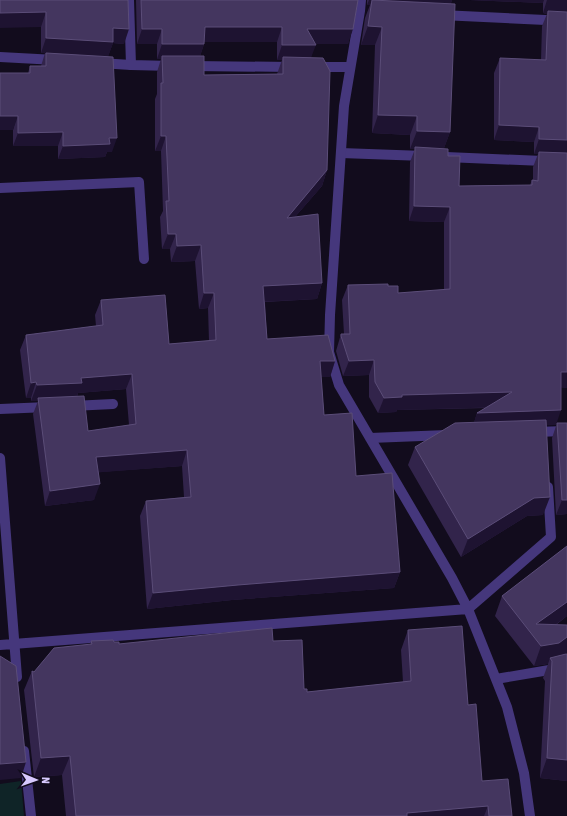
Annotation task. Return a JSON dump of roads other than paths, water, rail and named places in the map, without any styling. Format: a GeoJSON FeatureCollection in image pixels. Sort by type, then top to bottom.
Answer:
{"type":"FeatureCollection","features":[{"type":"Feature","properties":{"kind":"street"},"geometry":{"type":"LineString","coordinates":[[129,0],[131,65]]}},
{"type":"Feature","properties":{"kind":"street"},"geometry":{"type":"LineString","coordinates":[[360,0],[364,11],[350,67],[344,106],[330,315],[329,352],[339,385],[448,571],[468,610],[507,707],[524,773],[530,816]]}},
{"type":"Feature","properties":{"kind":"street"},"geometry":{"type":"LineString","coordinates":[[432,14],[567,21]]}},
{"type":"Feature","properties":{"kind":"street"},"geometry":{"type":"LineString","coordinates":[[0,57],[69,61]]}},
{"type":"Feature","properties":{"kind":"street"},"geometry":{"type":"LineString","coordinates":[[92,63],[131,65],[350,67]]}},
{"type":"Feature","properties":{"kind":"street"},"geometry":{"type":"LineString","coordinates":[[340,153],[567,162]]}},
{"type":"Feature","properties":{"kind":"street"},"geometry":{"type":"LineString","coordinates":[[0,188],[139,182],[144,259]]}},
{"type":"Feature","properties":{"kind":"street"},"geometry":{"type":"LineString","coordinates":[[0,409],[114,404]]}},
{"type":"Feature","properties":{"kind":"street"},"geometry":{"type":"LineString","coordinates":[[521,432],[545,435],[567,431]]}},
{"type":"Feature","properties":{"kind":"street"},"geometry":{"type":"LineString","coordinates":[[370,438],[458,435]]}},
{"type":"Feature","properties":{"kind":"street"},"geometry":{"type":"LineString","coordinates":[[0,458],[13,643],[18,690]]}},
{"type":"Feature","properties":{"kind":"street"},"geometry":{"type":"LineString","coordinates":[[0,645],[468,610],[550,536],[547,476]]}},
{"type":"Feature","properties":{"kind":"street"},"geometry":{"type":"LineString","coordinates":[[496,679],[555,669],[567,659]]}},
{"type":"Feature","properties":{"kind":"street"},"geometry":{"type":"LineString","coordinates":[[23,738],[31,816]]}}]}
